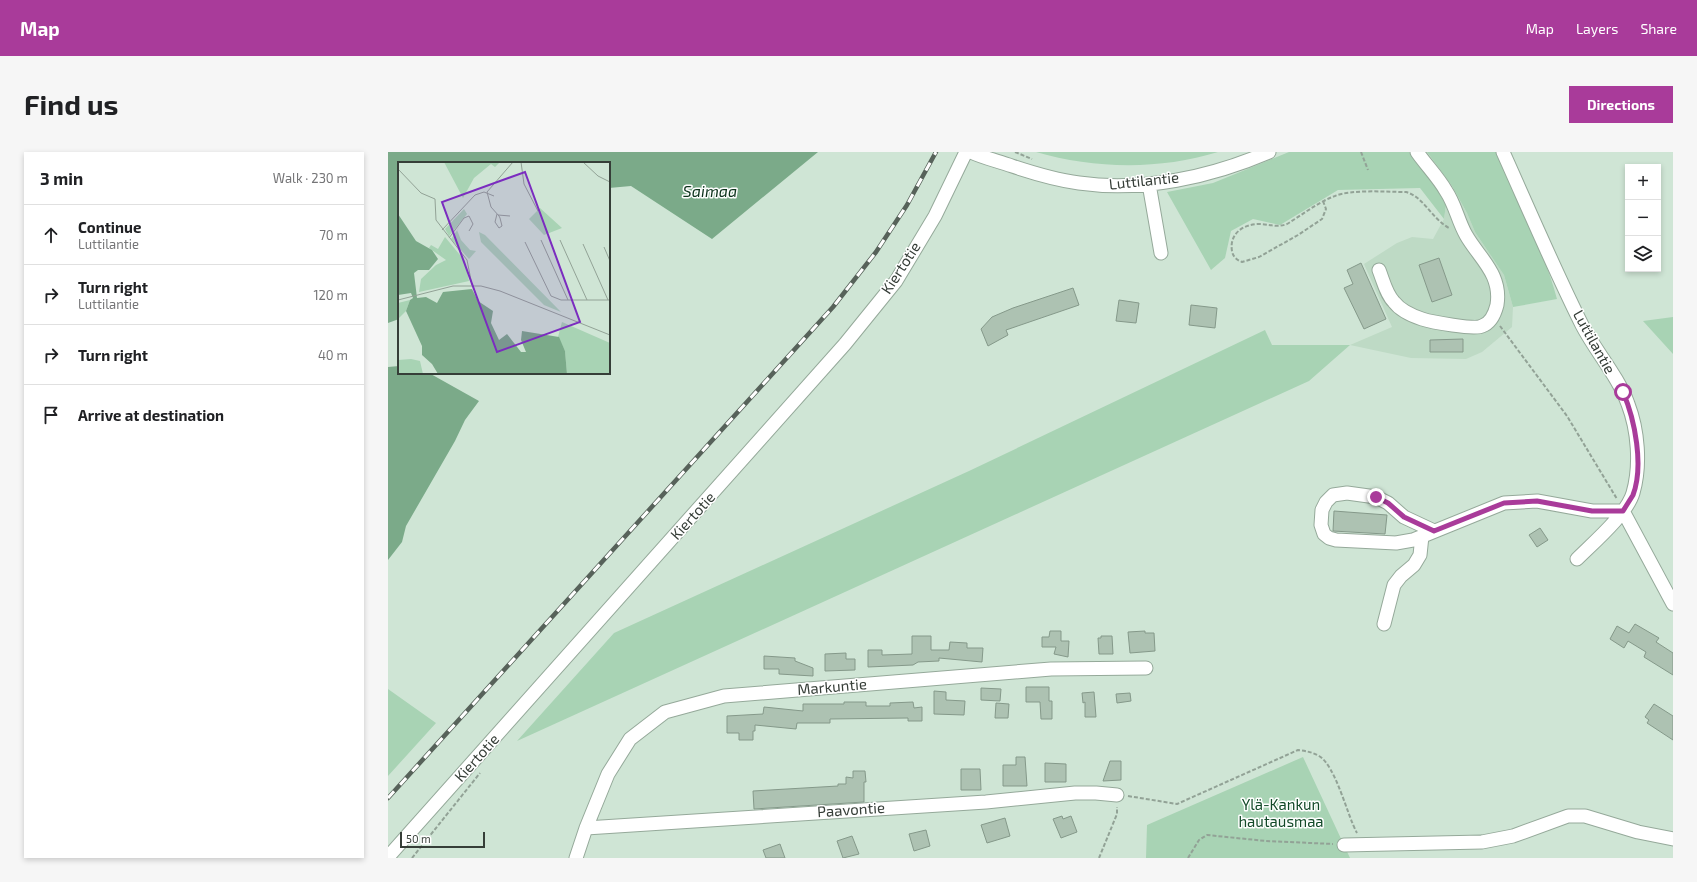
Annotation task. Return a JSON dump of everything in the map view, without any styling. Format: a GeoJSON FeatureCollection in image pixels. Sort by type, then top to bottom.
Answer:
{"type":"FeatureCollection","features":[{"type":"Feature","properties":{"kind":"street","name":"Kiertotie"},"geometry":{"type":"LineString","coordinates":[[388,857],[845,344],[896,281],[934,216],[966,152]]}},
{"type":"Feature","properties":{"kind":"street","name":"Luttilantie"},"geometry":{"type":"LineString","coordinates":[[972,152],[1032,172],[1078,183],[1120,186],[1149,184],[1214,171],[1269,152]]}},
{"type":"Feature","properties":{"kind":"street"},"geometry":{"type":"LineString","coordinates":[[1379,270],[1386,290],[1394,303],[1406,312],[1423,320],[1469,327],[1482,326],[1493,317],[1497,304],[1496,288],[1490,267],[1464,232],[1458,212],[1446,190],[1417,152]]}},
{"type":"Feature","properties":{"kind":"street","name":"Luttilantie"},"geometry":{"type":"LineString","coordinates":[[1503,152],[1583,326],[1623,392],[1633,420],[1637,453],[1637,475],[1633,494],[1623,511],[1577,560]]}},
{"type":"Feature","properties":{"kind":"street"},"geometry":{"type":"LineString","coordinates":[[1149,184],[1161,254]]}},
{"type":"Feature","properties":{"kind":"street"},"geometry":{"type":"LineString","coordinates":[[1428,533],[1404,517],[1388,503],[1376,497],[1347,493],[1334,495],[1326,502],[1322,510],[1321,525],[1324,534],[1329,538],[1336,540],[1396,543],[1414,540],[1504,503],[1537,501],[1592,511],[1623,511],[1673,604]]}},
{"type":"Feature","properties":{"kind":"street"},"geometry":{"type":"LineString","coordinates":[[1384,624],[1394,586],[1401,576],[1420,556],[1428,533]]}},
{"type":"Feature","properties":{"kind":"street","name":"Markuntie"},"geometry":{"type":"LineString","coordinates":[[576,858],[586,828],[608,774],[630,739],[665,712],[724,696],[1051,669],[1146,668]]}},
{"type":"Feature","properties":{"kind":"street","name":"Paavontie"},"geometry":{"type":"LineString","coordinates":[[586,828],[986,802],[1075,793],[1096,793],[1117,796]]}},
{"type":"Feature","properties":{"kind":"street"},"geometry":{"type":"LineString","coordinates":[[1344,845],[1482,842],[1513,836],[1568,816],[1585,816],[1638,832],[1673,839]]}},
{"type":"Feature","properties":{"kind":"path"},"geometry":{"type":"LineString","coordinates":[[1015,152],[1036,160]]}},
{"type":"Feature","properties":{"kind":"path"},"geometry":{"type":"LineString","coordinates":[[1361,152],[1368,170]]}},
{"type":"Feature","properties":{"kind":"path"},"geometry":{"type":"LineString","coordinates":[[1323,201],[1326,209],[1322,219],[1298,235],[1259,257],[1242,262],[1236,260],[1232,252],[1232,240],[1234,235],[1239,230],[1258,224],[1281,227],[1323,201],[1345,193],[1406,192],[1413,194],[1442,224]]}},
{"type":"Feature","properties":{"kind":"path"},"geometry":{"type":"LineString","coordinates":[[1493,317],[1567,416],[1623,511]]}},
{"type":"Feature","properties":{"kind":"path"},"geometry":{"type":"LineString","coordinates":[[1098,858],[1117,814],[1117,796],[1141,797],[1177,804],[1298,750],[1309,752],[1320,757],[1330,767],[1354,828],[1364,845]]}},
{"type":"Feature","properties":{"kind":"path"},"geometry":{"type":"LineString","coordinates":[[1188,858],[1199,840],[1207,835],[1266,841],[1344,845]]}},
{"type":"Feature","properties":{"kind":"path"},"geometry":{"type":"LineString","coordinates":[[417,852],[417,858]]}},
{"type":"Feature","properties":{"kind":"shaded area"},"geometry":{"type":"Polygon","coordinates":[[[1409,152],[1427,152],[1452,186],[1467,213],[1475,232],[1504,275],[1513,307],[1512,327],[1482,352],[1466,359],[1411,358],[1350,345],[1392,327],[1364,264],[1397,243],[1412,237],[1433,239],[1444,219],[1446,205],[1436,188],[1409,152]]]}},
{"type":"Feature","properties":{"kind":"green space"},"geometry":{"type":"Polygon","coordinates":[[[1036,152],[1218,152],[1173,162],[1127,165],[1081,162],[1036,152]]]}},
{"type":"Feature","properties":{"kind":"green space"},"geometry":{"type":"Polygon","coordinates":[[[1289,152],[1409,152],[1436,188],[1446,205],[1444,219],[1420,188],[1338,190],[1280,225],[1253,219],[1231,231],[1225,258],[1211,270],[1167,192],[1213,183],[1289,152]]]}},
{"type":"Feature","properties":{"kind":"green space"},"geometry":{"type":"Polygon","coordinates":[[[1427,152],[1497,152],[1538,243],[1557,299],[1513,307],[1504,275],[1475,232],[1467,213],[1452,186],[1427,152]]]}},
{"type":"Feature","properties":{"kind":"green space"},"geometry":{"type":"Polygon","coordinates":[[[1673,317],[1673,354],[1643,321],[1673,317]]]}},
{"type":"Feature","properties":{"kind":"green space"},"geometry":{"type":"Polygon","coordinates":[[[1265,330],[1272,345],[1350,345],[1309,381],[517,741],[614,633],[969,471],[1265,330]]]}},
{"type":"Feature","properties":{"kind":"green space"},"geometry":{"type":"Polygon","coordinates":[[[388,689],[436,723],[388,776],[388,689]]]}},
{"type":"Feature","properties":{"kind":"green space","name":"Ylä-Kankun hautausmaa"},"geometry":{"type":"Polygon","coordinates":[[[1303,757],[1350,858],[1146,858],[1147,825],[1303,757]]]}},
{"type":"Feature","properties":{"kind":"water","name":"Saimaa"},"geometry":{"type":"Polygon","coordinates":[[[388,152],[818,152],[712,239],[631,186],[610,188],[610,162],[398,162],[398,319],[388,323],[388,152]]]}},
{"type":"Feature","properties":{"kind":"water"},"geometry":{"type":"Polygon","coordinates":[[[398,366],[398,374],[431,374],[479,401],[465,420],[455,441],[406,526],[402,542],[388,560],[388,367],[398,366]]]}},
{"type":"Feature","properties":{"kind":"building"},"geometry":{"type":"Polygon","coordinates":[[[1439,258],[1452,295],[1432,302],[1419,265],[1439,258]]]}},
{"type":"Feature","properties":{"kind":"building"},"geometry":{"type":"Polygon","coordinates":[[[1361,263],[1386,319],[1364,329],[1344,288],[1353,284],[1347,270],[1361,263]]]}},
{"type":"Feature","properties":{"kind":"building"},"geometry":{"type":"Polygon","coordinates":[[[1073,288],[1079,305],[1006,330],[1008,335],[988,346],[981,329],[992,317],[1013,308],[1073,288]]]}},
{"type":"Feature","properties":{"kind":"building"},"geometry":{"type":"Polygon","coordinates":[[[1119,300],[1139,303],[1136,323],[1116,321],[1119,300]]]}},
{"type":"Feature","properties":{"kind":"building"},"geometry":{"type":"Polygon","coordinates":[[[1191,305],[1217,308],[1215,328],[1189,325],[1191,305]]]}},
{"type":"Feature","properties":{"kind":"building"},"geometry":{"type":"Polygon","coordinates":[[[1463,339],[1463,352],[1430,352],[1430,340],[1463,339]]]}},
{"type":"Feature","properties":{"kind":"building"},"geometry":{"type":"Polygon","coordinates":[[[1334,511],[1387,515],[1385,534],[1333,531],[1334,511]]]}},
{"type":"Feature","properties":{"kind":"building"},"geometry":{"type":"Polygon","coordinates":[[[1540,528],[1548,540],[1537,547],[1529,535],[1540,528]]]}},
{"type":"Feature","properties":{"kind":"building"},"geometry":{"type":"Polygon","coordinates":[[[1635,624],[1659,638],[1656,642],[1673,653],[1673,675],[1644,657],[1646,652],[1628,641],[1624,648],[1610,639],[1617,626],[1629,633],[1635,624]]]}},
{"type":"Feature","properties":{"kind":"building"},"geometry":{"type":"Polygon","coordinates":[[[1050,631],[1061,631],[1061,641],[1069,641],[1068,657],[1054,654],[1056,647],[1042,647],[1042,637],[1049,637],[1050,631]]]}},
{"type":"Feature","properties":{"kind":"building"},"geometry":{"type":"Polygon","coordinates":[[[1145,631],[1145,633],[1154,633],[1155,651],[1130,653],[1128,632],[1145,631]]]}},
{"type":"Feature","properties":{"kind":"building"},"geometry":{"type":"Polygon","coordinates":[[[912,636],[931,636],[931,650],[949,650],[950,642],[967,643],[967,648],[983,648],[982,662],[939,658],[939,661],[918,662],[913,665],[868,667],[868,650],[882,650],[882,655],[912,654],[912,636]]]}},
{"type":"Feature","properties":{"kind":"building"},"geometry":{"type":"Polygon","coordinates":[[[1101,636],[1112,636],[1113,654],[1099,654],[1098,638],[1101,638],[1101,636]]]}},
{"type":"Feature","properties":{"kind":"building"},"geometry":{"type":"Polygon","coordinates":[[[846,653],[846,659],[855,659],[855,670],[825,671],[825,654],[846,653]]]}},
{"type":"Feature","properties":{"kind":"building"},"geometry":{"type":"Polygon","coordinates":[[[764,656],[795,658],[795,661],[813,668],[813,676],[779,674],[779,669],[764,669],[764,656]]]}},
{"type":"Feature","properties":{"kind":"building"},"geometry":{"type":"Polygon","coordinates":[[[1026,687],[1049,687],[1049,701],[1052,701],[1052,719],[1041,719],[1040,702],[1026,702],[1026,687]]]}},
{"type":"Feature","properties":{"kind":"building"},"geometry":{"type":"Polygon","coordinates":[[[981,688],[1001,689],[1000,701],[981,700],[981,688]]]}},
{"type":"Feature","properties":{"kind":"building"},"geometry":{"type":"Polygon","coordinates":[[[934,691],[946,692],[946,700],[965,701],[964,715],[934,714],[934,691]]]}},
{"type":"Feature","properties":{"kind":"building"},"geometry":{"type":"Polygon","coordinates":[[[1094,692],[1096,717],[1085,717],[1085,702],[1083,703],[1082,693],[1094,692]]]}},
{"type":"Feature","properties":{"kind":"building"},"geometry":{"type":"Polygon","coordinates":[[[1130,693],[1131,701],[1117,703],[1116,694],[1130,693]]]}},
{"type":"Feature","properties":{"kind":"building"},"geometry":{"type":"Polygon","coordinates":[[[844,702],[866,702],[866,706],[890,706],[890,703],[913,702],[914,708],[922,707],[922,721],[908,721],[908,718],[830,719],[830,723],[797,723],[796,729],[755,725],[753,740],[739,740],[739,733],[727,733],[727,716],[763,714],[764,707],[803,711],[803,704],[844,704],[844,702]]]}},
{"type":"Feature","properties":{"kind":"building"},"geometry":{"type":"Polygon","coordinates":[[[996,703],[1009,704],[1008,718],[995,718],[996,703]]]}},
{"type":"Feature","properties":{"kind":"building"},"geometry":{"type":"Polygon","coordinates":[[[1654,704],[1673,716],[1673,740],[1647,723],[1649,720],[1645,717],[1654,704]]]}},
{"type":"Feature","properties":{"kind":"building"},"geometry":{"type":"Polygon","coordinates":[[[1016,757],[1025,757],[1027,786],[1003,786],[1003,765],[1016,765],[1016,757]]]}},
{"type":"Feature","properties":{"kind":"building"},"geometry":{"type":"Polygon","coordinates":[[[1110,761],[1121,761],[1121,780],[1103,781],[1110,761]]]}},
{"type":"Feature","properties":{"kind":"building"},"geometry":{"type":"Polygon","coordinates":[[[1045,763],[1066,764],[1066,782],[1045,782],[1045,763]]]}},
{"type":"Feature","properties":{"kind":"building"},"geometry":{"type":"Polygon","coordinates":[[[961,769],[980,769],[981,790],[961,790],[961,769]]]}},
{"type":"Feature","properties":{"kind":"building"},"geometry":{"type":"Polygon","coordinates":[[[853,771],[865,771],[866,782],[864,782],[864,802],[754,809],[753,791],[838,786],[838,784],[846,784],[846,777],[853,778],[853,771]]]}},
{"type":"Feature","properties":{"kind":"building"},"geometry":{"type":"Polygon","coordinates":[[[1062,816],[1063,819],[1071,816],[1077,832],[1061,838],[1053,819],[1062,816]]]}},
{"type":"Feature","properties":{"kind":"building"},"geometry":{"type":"Polygon","coordinates":[[[1005,818],[1010,836],[987,843],[981,825],[1005,818]]]}},
{"type":"Feature","properties":{"kind":"building"},"geometry":{"type":"Polygon","coordinates":[[[926,830],[930,846],[914,851],[909,834],[926,830]]]}},
{"type":"Feature","properties":{"kind":"building"},"geometry":{"type":"Polygon","coordinates":[[[852,836],[859,854],[843,858],[837,841],[852,836]]]}},
{"type":"Feature","properties":{"kind":"building"},"geometry":{"type":"Polygon","coordinates":[[[780,844],[785,858],[766,858],[763,850],[780,844]]]}},
{"type":"Feature","properties":{"kind":"railway"},"geometry":{"type":"LineString","coordinates":[[388,798],[833,307],[876,252],[907,205],[936,152]]}},
{"type":"Feature","properties":{"kind":"route"},"geometry":{"type":"LineString","coordinates":[[1376,497],[1388,503],[1404,517],[1434,531],[1504,503],[1537,501],[1592,511],[1623,511],[1633,494],[1637,475],[1637,453],[1633,420],[1623,392]]}}]}
